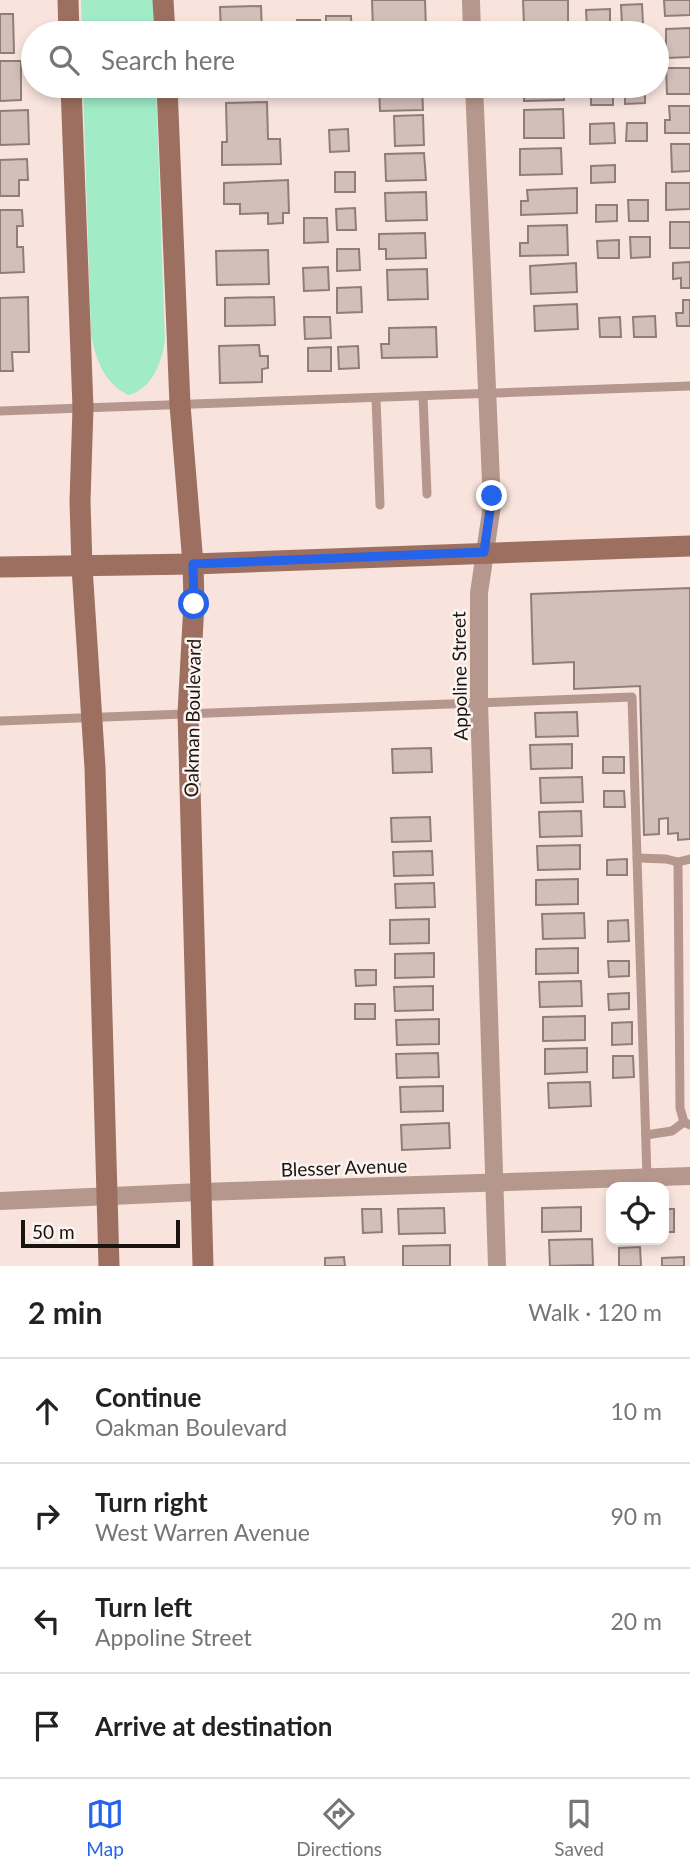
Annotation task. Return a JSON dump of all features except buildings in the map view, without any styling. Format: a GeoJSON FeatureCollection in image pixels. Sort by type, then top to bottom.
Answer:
{"type":"FeatureCollection","features":[{"type":"Feature","properties":{"kind":"street"},"geometry":{"type":"LineString","coordinates":[[68,0],[69,21]]}},
{"type":"Feature","properties":{"kind":"street"},"geometry":{"type":"LineString","coordinates":[[163,0],[164,21]]}},
{"type":"Feature","properties":{"kind":"street"},"geometry":{"type":"LineString","coordinates":[[471,0],[472,21]]}},
{"type":"Feature","properties":{"kind":"street"},"geometry":{"type":"LineString","coordinates":[[71,98],[83,408],[80,501],[82,567],[95,768],[109,1266]]}},
{"type":"Feature","properties":{"kind":"street","name":"Oakman Boulevard"},"geometry":{"type":"LineString","coordinates":[[167,98],[180,405],[193,564],[194,604],[188,713],[203,1266]]}},
{"type":"Feature","properties":{"kind":"street","name":"Appoline Street"},"geometry":{"type":"LineString","coordinates":[[475,98],[492,505],[479,593],[479,702],[497,1266]]}},
{"type":"Feature","properties":{"kind":"street"},"geometry":{"type":"LineString","coordinates":[[0,568],[193,564],[690,546]]}},
{"type":"Feature","properties":{"kind":"street","name":"Blesser Avenue"},"geometry":{"type":"LineString","coordinates":[[0,1201],[690,1176]]}},
{"type":"Feature","properties":{"kind":"lane"},"geometry":{"type":"LineString","coordinates":[[0,411],[690,386]]}},
{"type":"Feature","properties":{"kind":"lane"},"geometry":{"type":"LineString","coordinates":[[423,396],[427,494]]}},
{"type":"Feature","properties":{"kind":"lane"},"geometry":{"type":"LineString","coordinates":[[376,398],[380,505]]}},
{"type":"Feature","properties":{"kind":"lane"},"geometry":{"type":"LineString","coordinates":[[0,720],[632,697],[647,1177]]}},
{"type":"Feature","properties":{"kind":"lane"},"geometry":{"type":"LineString","coordinates":[[638,858],[678,862],[690,859]]}},
{"type":"Feature","properties":{"kind":"lane"},"geometry":{"type":"LineString","coordinates":[[646,1135],[671,1131],[687,1124],[680,1108],[678,862]]}},
{"type":"Feature","properties":{"kind":"green space"},"geometry":{"type":"Polygon","coordinates":[[[81,0],[153,0],[154,21],[82,21],[81,0]]]}},
{"type":"Feature","properties":{"kind":"green space"},"geometry":{"type":"Polygon","coordinates":[[[83,98],[156,98],[165,341],[154,374],[143,387],[128,395],[113,384],[102,370],[91,335],[83,98]]]}},
{"type":"Feature","properties":{"kind":"route"},"geometry":{"type":"LineString","coordinates":[[194,604],[193,564],[484,552],[492,496]]}}]}
